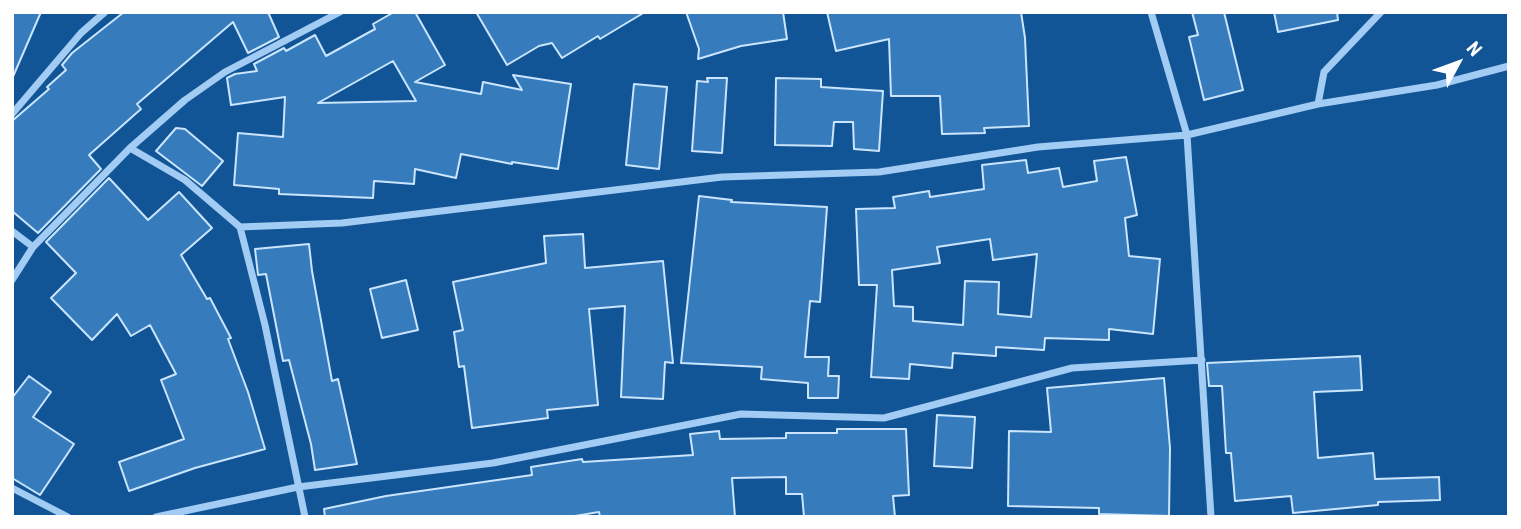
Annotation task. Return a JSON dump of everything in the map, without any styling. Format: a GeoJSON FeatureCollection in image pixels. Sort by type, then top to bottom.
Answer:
{"type":"FeatureCollection","features":[{"type":"Feature","properties":{"kind":"street"},"geometry":{"type":"LineString","coordinates":[[12,114],[81,33],[105,12]]}},
{"type":"Feature","properties":{"kind":"street"},"geometry":{"type":"LineString","coordinates":[[12,280],[33,247],[130,148],[185,100],[225,72],[340,12]]}},
{"type":"Feature","properties":{"kind":"street"},"geometry":{"type":"LineString","coordinates":[[1151,12],[1187,135],[1210,517]]}},
{"type":"Feature","properties":{"kind":"street"},"geometry":{"type":"LineString","coordinates":[[1318,104],[1324,72],[1381,12]]}},
{"type":"Feature","properties":{"kind":"street"},"geometry":{"type":"LineString","coordinates":[[240,227],[342,223],[722,177],[879,172],[1038,147],[1187,135],[1318,104],[1437,85],[1509,66]]}},
{"type":"Feature","properties":{"kind":"street"},"geometry":{"type":"LineString","coordinates":[[130,148],[185,180],[240,227],[265,325],[305,517]]}},
{"type":"Feature","properties":{"kind":"street"},"geometry":{"type":"LineString","coordinates":[[12,231],[33,247]]}},
{"type":"Feature","properties":{"kind":"street"},"geometry":{"type":"LineString","coordinates":[[156,517],[298,487],[493,463],[741,414],[884,418],[1072,368],[1202,360]]}},
{"type":"Feature","properties":{"kind":"street"},"geometry":{"type":"LineString","coordinates":[[12,488],[68,517]]}},
{"type":"Feature","properties":{"kind":"building"},"geometry":{"type":"Polygon","coordinates":[[[12,12],[41,12],[12,79],[12,12]]]}},
{"type":"Feature","properties":{"kind":"building"},"geometry":{"type":"Polygon","coordinates":[[[124,12],[268,12],[279,37],[248,53],[233,22],[137,104],[141,109],[89,155],[101,169],[38,233],[12,211],[12,121],[49,89],[47,87],[66,70],[62,65],[72,53],[124,12]]]}},
{"type":"Feature","properties":{"kind":"building"},"geometry":{"type":"Polygon","coordinates":[[[394,12],[415,12],[445,65],[415,82],[481,94],[483,82],[522,90],[513,75],[571,84],[558,169],[461,154],[456,178],[415,169],[414,184],[374,181],[373,198],[279,194],[279,189],[234,185],[238,133],[283,137],[285,97],[231,105],[227,78],[257,71],[254,64],[315,35],[326,56],[375,29],[373,24],[394,12]],[[393,61],[318,103],[416,101],[393,61]]]}},
{"type":"Feature","properties":{"kind":"building"},"geometry":{"type":"Polygon","coordinates":[[[476,12],[645,12],[562,58],[552,43],[539,46],[507,65],[476,12]]]}},
{"type":"Feature","properties":{"kind":"building"},"geometry":{"type":"Polygon","coordinates":[[[686,12],[783,12],[787,39],[741,46],[698,59],[699,49],[686,12]]]}},
{"type":"Feature","properties":{"kind":"building"},"geometry":{"type":"Polygon","coordinates":[[[827,12],[1021,12],[1025,38],[1029,126],[984,128],[985,133],[942,134],[940,96],[891,96],[889,39],[836,51],[827,12]]]}},
{"type":"Feature","properties":{"kind":"building"},"geometry":{"type":"Polygon","coordinates":[[[1192,12],[1224,12],[1243,90],[1204,100],[1189,37],[1198,35],[1192,12]]]}},
{"type":"Feature","properties":{"kind":"building"},"geometry":{"type":"Polygon","coordinates":[[[1274,12],[1337,12],[1338,20],[1278,32],[1274,12]]]}},
{"type":"Feature","properties":{"kind":"building"},"geometry":{"type":"Polygon","coordinates":[[[707,78],[727,78],[722,153],[692,151],[697,81],[708,82],[707,78]]]}},
{"type":"Feature","properties":{"kind":"building"},"geometry":{"type":"Polygon","coordinates":[[[776,78],[821,79],[821,87],[883,91],[879,151],[854,149],[853,122],[834,122],[832,146],[775,145],[776,78]]]}},
{"type":"Feature","properties":{"kind":"building"},"geometry":{"type":"Polygon","coordinates":[[[634,84],[667,87],[659,169],[626,165],[634,84]]]}},
{"type":"Feature","properties":{"kind":"building"},"geometry":{"type":"Polygon","coordinates":[[[176,128],[185,129],[223,161],[202,186],[156,151],[176,128]]]}},
{"type":"Feature","properties":{"kind":"building"},"geometry":{"type":"Polygon","coordinates":[[[1126,157],[1137,215],[1125,218],[1129,256],[1160,259],[1153,334],[1109,329],[1109,340],[1045,338],[1044,350],[996,347],[996,356],[953,353],[952,368],[910,364],[909,379],[871,377],[877,285],[859,285],[856,209],[895,208],[893,197],[929,191],[930,197],[984,189],[982,165],[1026,160],[1028,173],[1059,168],[1063,187],[1097,181],[1094,161],[1126,157]],[[990,239],[937,247],[940,263],[892,270],[894,306],[913,307],[913,321],[963,325],[965,281],[999,282],[998,314],[1031,317],[1037,254],[993,260],[990,239]]]}},
{"type":"Feature","properties":{"kind":"building"},"geometry":{"type":"Polygon","coordinates":[[[109,178],[148,220],[179,192],[212,228],[181,255],[207,299],[210,298],[231,338],[228,339],[265,449],[195,468],[129,491],[119,462],[184,439],[161,380],[176,374],[150,325],[131,336],[117,314],[92,340],[51,298],[76,273],[46,242],[109,178]]]}},
{"type":"Feature","properties":{"kind":"building"},"geometry":{"type":"Polygon","coordinates":[[[699,196],[732,200],[731,202],[827,207],[820,302],[810,301],[805,357],[829,357],[828,376],[839,376],[838,398],[808,398],[808,383],[761,379],[762,367],[681,363],[699,196]]]}},
{"type":"Feature","properties":{"kind":"building"},"geometry":{"type":"Polygon","coordinates":[[[583,234],[585,268],[663,261],[673,363],[665,362],[663,399],[621,397],[625,306],[589,309],[598,405],[547,410],[548,418],[472,428],[464,366],[459,367],[454,332],[463,330],[453,282],[546,263],[544,236],[583,234]]]}},
{"type":"Feature","properties":{"kind":"building"},"geometry":{"type":"Polygon","coordinates":[[[309,244],[332,381],[338,379],[357,464],[315,470],[289,360],[283,361],[266,274],[258,275],[255,249],[309,244]]]}},
{"type":"Feature","properties":{"kind":"building"},"geometry":{"type":"Polygon","coordinates":[[[406,280],[418,330],[382,338],[370,289],[406,280]]]}},
{"type":"Feature","properties":{"kind":"building"},"geometry":{"type":"Polygon","coordinates":[[[1360,356],[1362,390],[1314,392],[1318,458],[1373,453],[1375,479],[1439,477],[1440,500],[1378,502],[1378,505],[1293,513],[1291,496],[1235,501],[1231,453],[1226,453],[1222,386],[1209,386],[1207,363],[1360,356]]]}},
{"type":"Feature","properties":{"kind":"building"},"geometry":{"type":"Polygon","coordinates":[[[29,376],[51,392],[33,417],[74,444],[40,495],[12,478],[12,398],[29,376]]]}},
{"type":"Feature","properties":{"kind":"building"},"geometry":{"type":"Polygon","coordinates":[[[1164,378],[1170,448],[1169,516],[1099,514],[1099,508],[1008,506],[1009,431],[1051,432],[1047,388],[1164,378]]]}},
{"type":"Feature","properties":{"kind":"building"},"geometry":{"type":"Polygon","coordinates":[[[937,415],[975,417],[972,468],[934,466],[937,415]]]}},
{"type":"Feature","properties":{"kind":"building"},"geometry":{"type":"Polygon","coordinates":[[[837,429],[906,429],[909,495],[893,496],[895,517],[804,517],[802,494],[786,494],[786,477],[732,478],[735,517],[600,517],[599,512],[569,517],[325,517],[324,509],[386,496],[532,475],[531,467],[582,459],[583,462],[693,455],[690,434],[719,431],[720,439],[786,438],[786,433],[837,433],[837,429]]]}}]}
